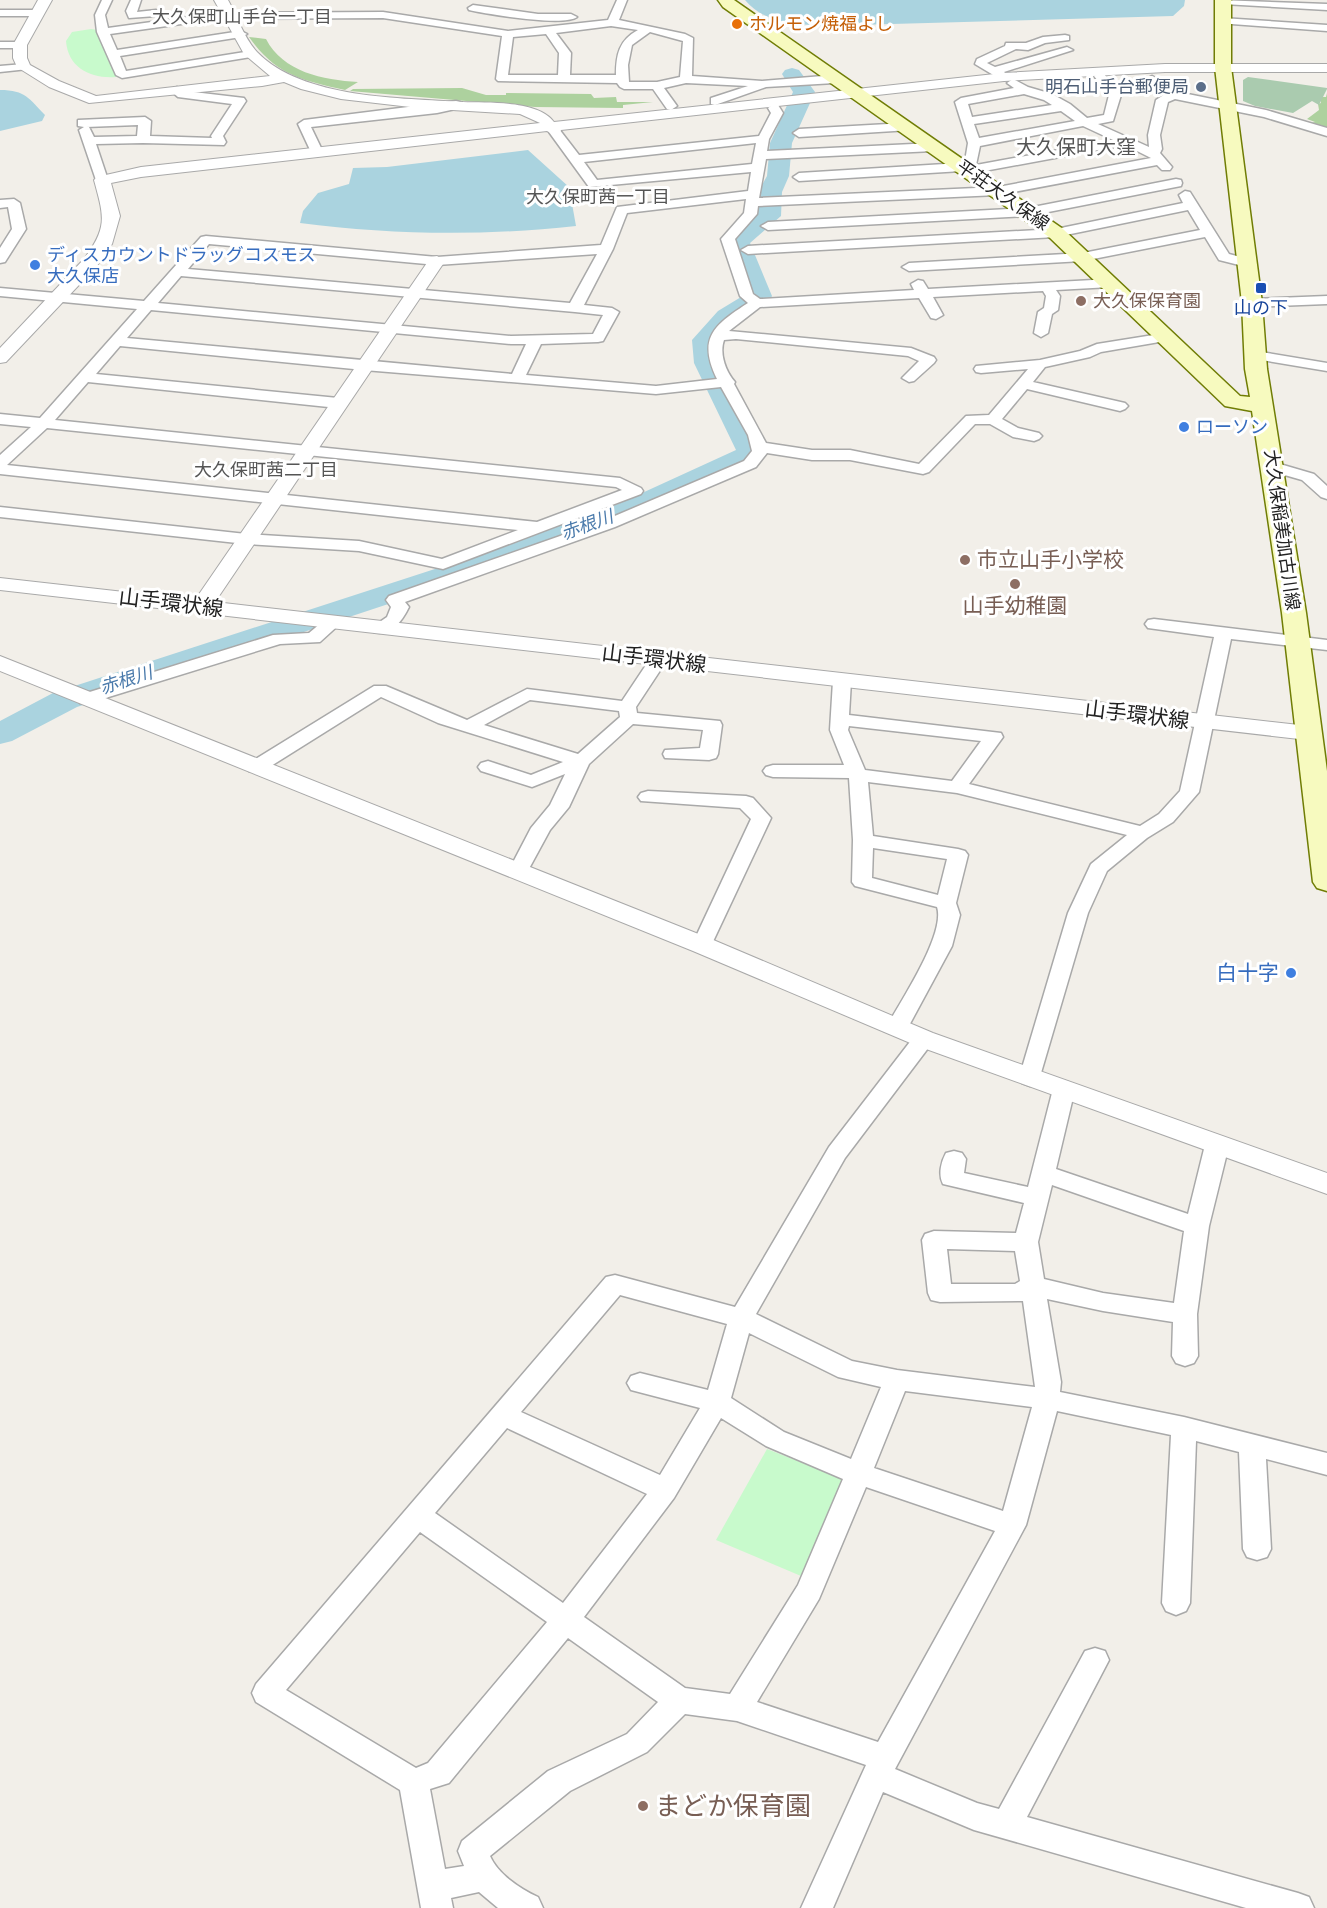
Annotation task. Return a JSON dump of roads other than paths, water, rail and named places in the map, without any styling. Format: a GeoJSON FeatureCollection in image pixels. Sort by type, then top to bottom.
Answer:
{"type":"FeatureCollection","features":[{"type":"Feature","properties":{"kind":"main road","name":"平荘大久保線"},"geometry":{"type":"LineString","coordinates":[[726,0],[836,80],[1056,233],[1233,401],[1263,406]]}},
{"type":"Feature","properties":{"kind":"main road","name":"大久保稲美加古川線"},"geometry":{"type":"LineString","coordinates":[[1223,0],[1223,70],[1252,303],[1255,355],[1273,467],[1327,882]]}},
{"type":"Feature","properties":{"kind":"street"},"geometry":{"type":"LineString","coordinates":[[24,67],[20,58],[20,45],[45,0]]}},
{"type":"Feature","properties":{"kind":"street"},"geometry":{"type":"LineString","coordinates":[[107,0],[100,15],[103,32],[122,75],[251,54]]}},
{"type":"Feature","properties":{"kind":"street"},"geometry":{"type":"LineString","coordinates":[[136,0],[131,11],[133,16],[224,6],[343,15],[383,15],[508,34],[550,32],[613,20]]}},
{"type":"Feature","properties":{"kind":"street"},"geometry":{"type":"LineString","coordinates":[[613,20],[622,0]]}},
{"type":"Feature","properties":{"kind":"street"},"geometry":{"type":"LineString","coordinates":[[1223,0],[1327,7]]}},
{"type":"Feature","properties":{"kind":"street"},"geometry":{"type":"LineString","coordinates":[[343,15],[348,2]]}},
{"type":"Feature","properties":{"kind":"street"},"geometry":{"type":"LineString","coordinates":[[449,25],[475,4],[538,17],[613,20],[646,30],[685,37],[689,40],[686,79]]}},
{"type":"Feature","properties":{"kind":"street"},"geometry":{"type":"LineString","coordinates":[[103,32],[224,6]]}},
{"type":"Feature","properties":{"kind":"street"},"geometry":{"type":"LineString","coordinates":[[224,6],[251,54],[285,78],[306,86],[354,96],[535,113],[544,118],[594,184],[789,155],[934,147]]}},
{"type":"Feature","properties":{"kind":"street"},"geometry":{"type":"LineString","coordinates":[[0,13],[37,13]]}},
{"type":"Feature","properties":{"kind":"street"},"geometry":{"type":"LineString","coordinates":[[1222,21],[1327,28]]}},
{"type":"Feature","properties":{"kind":"street"},"geometry":{"type":"LineString","coordinates":[[646,30],[631,39],[626,46],[622,79],[624,85],[657,86],[686,79],[765,84],[836,80]]}},
{"type":"Feature","properties":{"kind":"street"},"geometry":{"type":"LineString","coordinates":[[550,32],[565,53],[564,79]]}},
{"type":"Feature","properties":{"kind":"street"},"geometry":{"type":"LineString","coordinates":[[113,54],[241,34]]}},
{"type":"Feature","properties":{"kind":"street"},"geometry":{"type":"LineString","coordinates":[[508,34],[502,79],[622,79]]}},
{"type":"Feature","properties":{"kind":"street"},"geometry":{"type":"LineString","coordinates":[[966,169],[971,163],[974,143],[961,102],[1009,80],[1066,44],[1043,40],[1028,47],[1008,44],[981,61],[981,64],[1009,80],[1066,107],[1086,123],[1157,157],[1192,205],[1224,258],[1247,263]]}},
{"type":"Feature","properties":{"kind":"street"},"geometry":{"type":"LineString","coordinates":[[0,45],[20,45]]}},
{"type":"Feature","properties":{"kind":"street"},"geometry":{"type":"LineString","coordinates":[[0,69],[24,67],[54,84],[94,100],[285,78]]}},
{"type":"Feature","properties":{"kind":"street"},"geometry":{"type":"LineString","coordinates":[[102,180],[142,178],[553,129],[1096,70],[1327,68]]}},
{"type":"Feature","properties":{"kind":"street"},"geometry":{"type":"LineString","coordinates":[[1009,80],[1223,70],[1327,74]]}},
{"type":"Feature","properties":{"kind":"street"},"geometry":{"type":"LineString","coordinates":[[974,143],[1109,118],[1114,95],[1100,76]]}},
{"type":"Feature","properties":{"kind":"street"},"geometry":{"type":"LineString","coordinates":[[1152,80],[1174,95],[1266,114],[1327,132]]}},
{"type":"Feature","properties":{"kind":"street"},"geometry":{"type":"LineString","coordinates":[[714,101],[765,84]]}},
{"type":"Feature","properties":{"kind":"street"},"geometry":{"type":"LineString","coordinates":[[657,86],[671,106]]}},
{"type":"Feature","properties":{"kind":"street"},"geometry":{"type":"LineString","coordinates":[[89,141],[143,139],[220,142],[218,136],[240,101],[177,92]]}},
{"type":"Feature","properties":{"kind":"street"},"geometry":{"type":"LineString","coordinates":[[1157,157],[1155,135],[1162,100],[1174,95]]}},
{"type":"Feature","properties":{"kind":"street"},"geometry":{"type":"LineString","coordinates":[[102,180],[141,172],[215,163],[774,108],[860,96]]}},
{"type":"Feature","properties":{"kind":"street"},"geometry":{"type":"LineString","coordinates":[[317,152],[304,124],[437,110],[456,105]]}},
{"type":"Feature","properties":{"kind":"street"},"geometry":{"type":"LineString","coordinates":[[968,121],[1066,107]]}},
{"type":"Feature","properties":{"kind":"street"},"geometry":{"type":"LineString","coordinates":[[757,303],[747,296],[728,239],[750,214],[763,139],[777,112],[774,108]]}},
{"type":"Feature","properties":{"kind":"street"},"geometry":{"type":"LineString","coordinates":[[0,358],[90,264],[104,244],[112,216],[82,122],[146,121],[143,139]]}},
{"type":"Feature","properties":{"kind":"street"},"geometry":{"type":"LineString","coordinates":[[799,133],[906,127]]}},
{"type":"Feature","properties":{"kind":"street"},"geometry":{"type":"LineString","coordinates":[[576,159],[763,139]]}},
{"type":"Feature","properties":{"kind":"street"},"geometry":{"type":"LineString","coordinates":[[799,177],[966,169],[1127,141]]}},
{"type":"Feature","properties":{"kind":"street"},"geometry":{"type":"LineString","coordinates":[[204,142],[215,163]]}},
{"type":"Feature","properties":{"kind":"street"},"geometry":{"type":"LineString","coordinates":[[575,308],[606,249],[622,210],[753,198],[776,202],[998,191],[1157,157]]}},
{"type":"Feature","properties":{"kind":"street"},"geometry":{"type":"LineString","coordinates":[[864,173],[909,267],[936,315]]}},
{"type":"Feature","properties":{"kind":"street"},"geometry":{"type":"LineString","coordinates":[[768,226],[1028,212],[1176,183]]}},
{"type":"Feature","properties":{"kind":"street"},"geometry":{"type":"LineString","coordinates":[[0,204],[14,203],[19,229],[4,246],[0,259]]}},
{"type":"Feature","properties":{"kind":"street"},"geometry":{"type":"LineString","coordinates":[[748,250],[1056,233],[1192,205]]}},
{"type":"Feature","properties":{"kind":"street"},"geometry":{"type":"LineString","coordinates":[[909,267],[1083,257],[1209,232]]}},
{"type":"Feature","properties":{"kind":"street"},"geometry":{"type":"LineString","coordinates":[[0,463],[43,424],[206,240],[437,261],[606,249]]}},
{"type":"Feature","properties":{"kind":"street"},"geometry":{"type":"LineString","coordinates":[[201,607],[437,261]]}},
{"type":"Feature","properties":{"kind":"street"},"geometry":{"type":"LineString","coordinates":[[0,292],[511,340],[598,338],[612,312],[178,272]]}},
{"type":"Feature","properties":{"kind":"street"},"geometry":{"type":"LineString","coordinates":[[380,628],[394,620],[400,607],[395,600],[609,524],[750,464],[758,458],[761,447],[718,365],[714,349],[730,323],[757,303],[1111,283]]}},
{"type":"Feature","properties":{"kind":"street"},"geometry":{"type":"LineString","coordinates":[[1041,333],[1045,312],[1051,310],[1053,296],[1047,287]]}},
{"type":"Feature","properties":{"kind":"street"},"geometry":{"type":"LineString","coordinates":[[1252,303],[1327,300]]}},
{"type":"Feature","properties":{"kind":"street"},"geometry":{"type":"LineString","coordinates":[[720,336],[736,335],[911,352],[930,360],[909,378]]}},
{"type":"Feature","properties":{"kind":"street"},"geometry":{"type":"LineString","coordinates":[[981,369],[1040,364],[1086,354],[1097,348],[1167,337]]}},
{"type":"Feature","properties":{"kind":"street"},"geometry":{"type":"LineString","coordinates":[[518,378],[536,339]]}},
{"type":"Feature","properties":{"kind":"street"},"geometry":{"type":"LineString","coordinates":[[117,341],[364,366],[656,390],[728,382]]}},
{"type":"Feature","properties":{"kind":"street"},"geometry":{"type":"LineString","coordinates":[[1255,355],[1327,368]]}},
{"type":"Feature","properties":{"kind":"street"},"geometry":{"type":"LineString","coordinates":[[993,420],[1040,364]]}},
{"type":"Feature","properties":{"kind":"street"},"geometry":{"type":"LineString","coordinates":[[84,377],[338,404]]}},
{"type":"Feature","properties":{"kind":"street"},"geometry":{"type":"LineString","coordinates":[[1023,384],[1120,406]]}},
{"type":"Feature","properties":{"kind":"street"},"geometry":{"type":"LineString","coordinates":[[0,419],[620,483],[635,491],[443,564],[359,546],[246,539],[0,512]]}},
{"type":"Feature","properties":{"kind":"street"},"geometry":{"type":"LineString","coordinates":[[761,447],[812,455],[850,455],[923,469],[970,419],[993,420],[1014,432],[1034,436]]}},
{"type":"Feature","properties":{"kind":"street"},"geometry":{"type":"LineString","coordinates":[[1273,467],[1308,477],[1327,494]]}},
{"type":"Feature","properties":{"kind":"street"},"geometry":{"type":"LineString","coordinates":[[0,469],[541,528]]}},
{"type":"Feature","properties":{"kind":"street","name":"山手環状線"},"geometry":{"type":"LineString","coordinates":[[0,584],[1203,723],[1308,733]]}},
{"type":"Feature","properties":{"kind":"street"},"geometry":{"type":"LineString","coordinates":[[86,699],[279,639],[314,638],[333,622]]}},
{"type":"Feature","properties":{"kind":"street"},"geometry":{"type":"LineString","coordinates":[[1154,624],[1327,645]]}},
{"type":"Feature","properties":{"kind":"street"},"geometry":{"type":"LineString","coordinates":[[1030,1077],[1078,913],[1098,868],[1140,834],[1166,818],[1189,792],[1223,634]]}},
{"type":"Feature","properties":{"kind":"street"},"geometry":{"type":"LineString","coordinates":[[518,872],[541,828],[559,807],[581,761],[628,712],[658,660]]}},
{"type":"Feature","properties":{"kind":"street"},"geometry":{"type":"LineString","coordinates":[[0,663],[702,945],[924,1039],[1327,1184]]}},
{"type":"Feature","properties":{"kind":"street"},"geometry":{"type":"LineString","coordinates":[[842,681],[839,730],[858,775],[863,840],[862,882],[946,903]]}},
{"type":"Feature","properties":{"kind":"street"},"geometry":{"type":"LineString","coordinates":[[256,767],[380,690],[445,718],[581,761]]}},
{"type":"Feature","properties":{"kind":"street"},"geometry":{"type":"LineString","coordinates":[[469,726],[527,694],[713,725],[709,754],[672,754]]}},
{"type":"Feature","properties":{"kind":"street"},"geometry":{"type":"LineString","coordinates":[[840,719],[993,737],[957,787]]}},
{"type":"Feature","properties":{"kind":"street"},"geometry":{"type":"LineString","coordinates":[[488,767],[532,781],[581,761]]}},
{"type":"Feature","properties":{"kind":"street"},"geometry":{"type":"LineString","coordinates":[[774,771],[844,771],[858,775],[957,787],[1129,828],[1140,834]]}},
{"type":"Feature","properties":{"kind":"street"},"geometry":{"type":"LineString","coordinates":[[648,797],[746,802],[761,818],[702,945]]}},
{"type":"Feature","properties":{"kind":"street"},"geometry":{"type":"LineString","coordinates":[[863,840],[958,855],[946,903],[950,915],[942,946],[897,1028]]}},
{"type":"Feature","properties":{"kind":"street"},"geometry":{"type":"LineString","coordinates":[[414,1782],[438,1773],[566,1620],[665,1490],[717,1402],[741,1318],[837,1153],[924,1039]]}},
{"type":"Feature","properties":{"kind":"street"},"geometry":{"type":"LineString","coordinates":[[817,1908],[881,1767],[1012,1525],[1047,1399],[1048,1382],[1026,1242],[1064,1089]]}},
{"type":"Feature","properties":{"kind":"street"},"geometry":{"type":"LineString","coordinates":[[1185,1356],[1185,1314],[1197,1226],[1217,1145]]}},
{"type":"Feature","properties":{"kind":"street"},"geometry":{"type":"LineString","coordinates":[[954,1159],[951,1178],[1037,1198]]}},
{"type":"Feature","properties":{"kind":"street"},"geometry":{"type":"LineString","coordinates":[[1043,1173],[1197,1226]]}},
{"type":"Feature","properties":{"kind":"street"},"geometry":{"type":"LineString","coordinates":[[1026,1242],[934,1240],[940,1293],[1019,1293],[1032,1286],[1103,1302],[1185,1314]]}},
{"type":"Feature","properties":{"kind":"street"},"geometry":{"type":"LineString","coordinates":[[484,1877],[435,1897],[414,1782],[266,1693],[615,1284],[741,1318],[847,1370],[897,1380],[1047,1399],[1184,1427],[1327,1464]]}},
{"type":"Feature","properties":{"kind":"street"},"geometry":{"type":"LineString","coordinates":[[737,1708],[809,1591],[897,1380]]}},
{"type":"Feature","properties":{"kind":"street"},"geometry":{"type":"LineString","coordinates":[[640,1383],[717,1402],[774,1439],[859,1474],[1012,1525]]}},
{"type":"Feature","properties":{"kind":"street"},"geometry":{"type":"LineString","coordinates":[[503,1415],[665,1490]]}},
{"type":"Feature","properties":{"kind":"street"},"geometry":{"type":"LineString","coordinates":[[1176,1603],[1184,1427]]}},
{"type":"Feature","properties":{"kind":"street"},"geometry":{"type":"LineString","coordinates":[[1252,1444],[1257,1549]]}},
{"type":"Feature","properties":{"kind":"street"},"geometry":{"type":"LineString","coordinates":[[417,1515],[679,1700],[737,1708],[881,1767],[974,1816],[1298,1908]]}},
{"type":"Feature","properties":{"kind":"street"},"geometry":{"type":"LineString","coordinates":[[1007,1825],[1095,1660]]}},
{"type":"Feature","properties":{"kind":"street"},"geometry":{"type":"LineString","coordinates":[[527,1908],[516,1903],[484,1877],[472,1851],[559,1781],[637,1743],[679,1700]]}},
{"type":"Feature","properties":{"kind":"water"},"geometry":{"type":"Polygon","coordinates":[[[745,0],[1185,0],[1184,6],[1173,16],[819,26],[788,23],[769,18],[752,8],[745,0]]]}},
{"type":"Feature","properties":{"kind":"water"},"geometry":{"type":"Polygon","coordinates":[[[0,90],[9,90],[26,96],[45,115],[42,121],[0,131],[0,90]]]}},
{"type":"Feature","properties":{"kind":"water"},"geometry":{"type":"Polygon","coordinates":[[[528,150],[569,187],[576,226],[438,233],[369,230],[300,223],[303,211],[318,193],[349,184],[353,168],[387,167],[528,150]]]}},
{"type":"Feature","properties":{"kind":"waterway","name":"赤根川"},"geometry":{"type":"LineString","coordinates":[[0,734],[65,700],[489,561],[628,510],[748,455],[751,448],[707,363],[705,340],[727,316],[760,296],[737,241],[769,216],[770,192],[778,176],[781,143],[804,92],[792,74]]}},
{"type":"Feature","properties":{"kind":"place","name":"ホルモン焼福よし"},"geometry":{"type":"Point","coordinates":[737,24]}},
{"type":"Feature","properties":{"kind":"place","name":"明石山手台郵便局"},"geometry":{"type":"Point","coordinates":[1201,87]}},
{"type":"Feature","properties":{"kind":"place","name":"ディスカウントドラッグコスモス 大久保店"},"geometry":{"type":"Point","coordinates":[35,265]}},
{"type":"Feature","properties":{"kind":"place","name":"山の下"},"geometry":{"type":"Point","coordinates":[1261,288]}},
{"type":"Feature","properties":{"kind":"place","name":"大久保保育園"},"geometry":{"type":"Point","coordinates":[1081,301]}},
{"type":"Feature","properties":{"kind":"place","name":"ローソン"},"geometry":{"type":"Point","coordinates":[1184,427]}},
{"type":"Feature","properties":{"kind":"place","name":"市立山手小学校"},"geometry":{"type":"Point","coordinates":[965,560]}},
{"type":"Feature","properties":{"kind":"place","name":"山手幼稚園"},"geometry":{"type":"Point","coordinates":[1015,584]}},
{"type":"Feature","properties":{"kind":"place","name":"白十字"},"geometry":{"type":"Point","coordinates":[1291,973]}},
{"type":"Feature","properties":{"kind":"place","name":"まどか保育園"},"geometry":{"type":"Point","coordinates":[643,1806]}},
{"type":"Feature","properties":{"kind":"district","name":"大久保町山手台一丁目"},"geometry":{"type":"Point","coordinates":[242,17]}},
{"type":"Feature","properties":{"kind":"district","name":"大久保町大窪"},"geometry":{"type":"Point","coordinates":[1076,147]}},
{"type":"Feature","properties":{"kind":"district","name":"大久保町茜一丁目"},"geometry":{"type":"Point","coordinates":[598,197]}},
{"type":"Feature","properties":{"kind":"district","name":"大久保町茜二丁目"},"geometry":{"type":"Point","coordinates":[266,470]}}]}
